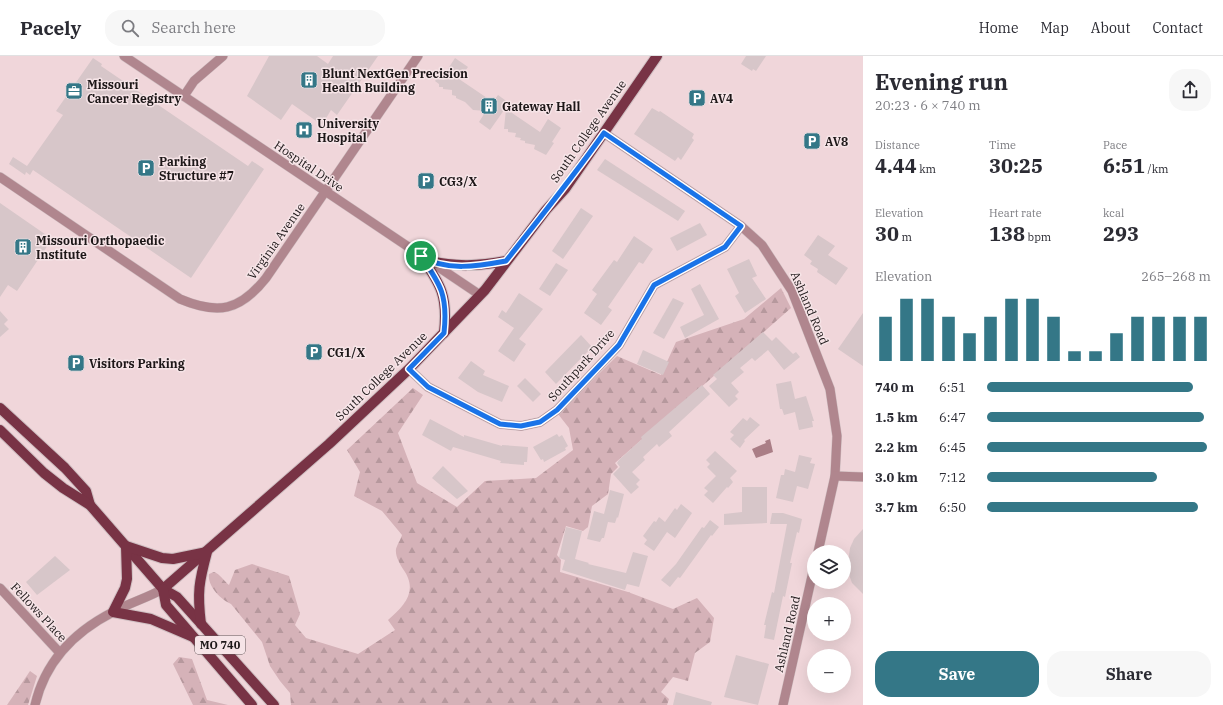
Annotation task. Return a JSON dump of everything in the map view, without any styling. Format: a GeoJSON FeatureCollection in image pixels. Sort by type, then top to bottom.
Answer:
{"type":"FeatureCollection","features":[{"type":"Feature","properties":{"kind":"main road","name":"South College Avenue"},"geometry":{"type":"LineString","coordinates":[[164,589],[329,444],[409,369],[480,295],[564,189],[657,56]]}},
{"type":"Feature","properties":{"kind":"main road"},"geometry":{"type":"LineString","coordinates":[[425,258],[464,266],[480,266],[506,261]]}},
{"type":"Feature","properties":{"kind":"main road"},"geometry":{"type":"LineString","coordinates":[[425,258],[443,292],[446,309],[444,333]]}},
{"type":"Feature","properties":{"kind":"main road","name":"MO 740"},"geometry":{"type":"LineString","coordinates":[[0,408],[65,468],[86,490],[90,505]]}},
{"type":"Feature","properties":{"kind":"main road","name":"MO 740"},"geometry":{"type":"LineString","coordinates":[[0,430],[44,473],[63,488],[90,505],[164,589],[177,597],[274,705]]}},
{"type":"Feature","properties":{"kind":"main road"},"geometry":{"type":"LineString","coordinates":[[193,636],[151,619],[113,612],[125,588],[127,579],[126,546],[162,558],[173,559],[207,552],[198,584],[201,624]]}},
{"type":"Feature","properties":{"kind":"main road","name":"MO 740"},"geometry":{"type":"LineString","coordinates":[[164,589],[166,605],[252,705]]}},
{"type":"Feature","properties":{"kind":"street","name":"Hospital Drive"},"geometry":{"type":"LineString","coordinates":[[124,56],[480,295]]}},
{"type":"Feature","properties":{"kind":"street"},"geometry":{"type":"LineString","coordinates":[[184,96],[194,81],[223,56]]}},
{"type":"Feature","properties":{"kind":"street","name":"Virginia Avenue"},"geometry":{"type":"LineString","coordinates":[[0,177],[180,299],[198,307],[216,308],[230,306],[244,300],[256,290],[418,56]]}},
{"type":"Feature","properties":{"kind":"street","name":"Ashland Road"},"geometry":{"type":"LineString","coordinates":[[604,133],[741,226],[762,245],[792,291],[830,389],[837,436],[835,476],[820,545]]}},
{"type":"Feature","properties":{"kind":"street","name":"Southpark Drive"},"geometry":{"type":"LineString","coordinates":[[409,369],[428,387],[500,424],[521,426],[540,422],[557,410],[619,345],[654,285],[725,247],[741,226]]}},
{"type":"Feature","properties":{"kind":"street"},"geometry":{"type":"LineString","coordinates":[[835,476],[863,477]]}},
{"type":"Feature","properties":{"kind":"street","name":"Fellows Place"},"geometry":{"type":"LineString","coordinates":[[0,588],[60,653]]}},
{"type":"Feature","properties":{"kind":"street"},"geometry":{"type":"LineString","coordinates":[[34,705],[42,681],[50,666],[72,640],[113,612],[164,589]]}},
{"type":"Feature","properties":{"kind":"street","name":"Ashland Road"},"geometry":{"type":"LineString","coordinates":[[783,705],[809,589]]}},
{"type":"Feature","properties":{"kind":"shaded area"},"geometry":{"type":"Polygon","coordinates":[[[0,56],[863,56],[863,705],[0,705],[0,56]]]}},
{"type":"Feature","properties":{"kind":"shaded area"},"geometry":{"type":"Polygon","coordinates":[[[770,439],[773,452],[756,458],[752,449],[766,443],[765,441],[770,439]]]}},
{"type":"Feature","properties":{"kind":"green space"},"geometry":{"type":"Polygon","coordinates":[[[781,288],[791,308],[615,463],[618,467],[611,474],[608,494],[592,506],[588,527],[583,531],[566,526],[557,555],[561,560],[560,572],[628,592],[673,609],[697,598],[714,618],[710,642],[695,653],[688,681],[673,677],[661,692],[669,699],[667,705],[291,705],[290,693],[270,666],[262,642],[231,604],[223,599],[212,588],[209,574],[214,572],[216,573],[229,585],[235,570],[252,564],[289,576],[300,614],[295,625],[306,638],[358,654],[395,630],[388,620],[404,604],[410,591],[408,577],[396,554],[396,549],[402,535],[382,511],[354,496],[360,472],[347,450],[413,388],[423,395],[398,433],[417,483],[457,507],[485,481],[536,478],[573,450],[569,428],[558,414],[617,356],[661,375],[676,342],[744,319],[781,288]]]}},
{"type":"Feature","properties":{"kind":"green space"},"geometry":{"type":"Polygon","coordinates":[[[179,657],[192,659],[207,700],[228,705],[193,705],[173,664],[179,657]]]}},
{"type":"Feature","properties":{"kind":"green space"},"geometry":{"type":"Polygon","coordinates":[[[30,671],[37,676],[28,705],[7,705],[30,671]]]}},
{"type":"Feature","properties":{"kind":"building","name":"Blunt NextGen Precision Health Building"},"geometry":{"type":"Polygon","coordinates":[[[269,56],[317,56],[328,64],[333,56],[378,56],[337,115],[331,110],[322,125],[292,104],[281,120],[247,96],[269,56]]]}},
{"type":"Feature","properties":{"kind":"building"},"geometry":{"type":"Polygon","coordinates":[[[746,56],[766,56],[756,71],[753,69],[752,71],[741,64],[746,56]]]}},
{"type":"Feature","properties":{"kind":"building","name":"Parking Structure #7"},"geometry":{"type":"Polygon","coordinates":[[[93,58],[102,64],[101,66],[248,166],[252,161],[264,169],[191,278],[33,170],[30,175],[26,172],[25,175],[9,164],[13,157],[27,166],[63,115],[56,111],[93,58]]]}},
{"type":"Feature","properties":{"kind":"building"},"geometry":{"type":"Polygon","coordinates":[[[455,58],[468,67],[459,79],[493,102],[498,95],[509,103],[490,130],[479,122],[486,111],[473,110],[465,102],[452,95],[452,90],[439,87],[439,84],[435,81],[443,70],[446,72],[455,58]]]}},
{"type":"Feature","properties":{"kind":"building"},"geometry":{"type":"Polygon","coordinates":[[[652,108],[659,112],[660,111],[694,134],[692,138],[694,140],[681,160],[678,157],[675,161],[634,134],[652,108]]]}},
{"type":"Feature","properties":{"kind":"building"},"geometry":{"type":"Polygon","coordinates":[[[506,109],[540,132],[548,119],[561,128],[546,155],[534,149],[535,145],[525,143],[525,141],[520,140],[521,138],[515,137],[516,133],[508,132],[508,129],[504,129],[506,109]]]}},
{"type":"Feature","properties":{"kind":"building"},"geometry":{"type":"Polygon","coordinates":[[[605,159],[685,211],[678,221],[597,170],[605,159]]]}},
{"type":"Feature","properties":{"kind":"building","name":"Missouri Orthopaedic Institute"},"geometry":{"type":"Polygon","coordinates":[[[0,203],[52,239],[17,291],[8,285],[0,297],[0,203]]]}},
{"type":"Feature","properties":{"kind":"building"},"geometry":{"type":"Polygon","coordinates":[[[581,208],[593,216],[563,259],[552,251],[581,208]]]}},
{"type":"Feature","properties":{"kind":"building"},"geometry":{"type":"Polygon","coordinates":[[[700,223],[707,235],[677,251],[670,238],[700,223]]]}},
{"type":"Feature","properties":{"kind":"building"},"geometry":{"type":"Polygon","coordinates":[[[818,235],[835,246],[828,255],[848,268],[836,285],[817,272],[818,269],[810,264],[812,261],[804,255],[818,235]]]}},
{"type":"Feature","properties":{"kind":"building"},"geometry":{"type":"Polygon","coordinates":[[[634,236],[653,249],[643,264],[639,262],[608,307],[612,310],[601,325],[584,313],[597,294],[592,290],[614,260],[617,262],[634,236]]]}},
{"type":"Feature","properties":{"kind":"building"},"geometry":{"type":"Polygon","coordinates":[[[749,259],[757,276],[752,278],[766,299],[745,313],[735,296],[739,293],[727,269],[749,259]]]}},
{"type":"Feature","properties":{"kind":"building"},"geometry":{"type":"Polygon","coordinates":[[[556,263],[568,270],[550,296],[539,289],[556,263]]]}},
{"type":"Feature","properties":{"kind":"building"},"geometry":{"type":"Polygon","coordinates":[[[700,284],[719,319],[685,338],[680,327],[704,315],[691,289],[700,284]]]}},
{"type":"Feature","properties":{"kind":"building"},"geometry":{"type":"Polygon","coordinates":[[[519,293],[543,309],[519,339],[526,344],[514,362],[498,351],[514,328],[498,317],[502,310],[506,313],[519,293]]]}},
{"type":"Feature","properties":{"kind":"building"},"geometry":{"type":"Polygon","coordinates":[[[673,298],[684,303],[664,339],[653,333],[673,298]]]}},
{"type":"Feature","properties":{"kind":"building"},"geometry":{"type":"Polygon","coordinates":[[[0,311],[8,320],[4,324],[9,329],[0,337],[0,311]]]}},
{"type":"Feature","properties":{"kind":"building"},"geometry":{"type":"Polygon","coordinates":[[[863,313],[863,366],[838,349],[863,313]]]}},
{"type":"Feature","properties":{"kind":"building"},"geometry":{"type":"Polygon","coordinates":[[[763,332],[772,341],[776,337],[793,354],[796,352],[800,357],[784,370],[768,350],[755,361],[752,358],[740,368],[744,372],[731,383],[739,392],[735,396],[738,399],[729,407],[709,386],[717,379],[713,375],[763,332]]]}},
{"type":"Feature","properties":{"kind":"building"},"geometry":{"type":"Polygon","coordinates":[[[581,335],[592,347],[556,384],[545,372],[581,335]]]}},
{"type":"Feature","properties":{"kind":"building"},"geometry":{"type":"Polygon","coordinates":[[[643,350],[669,362],[663,375],[637,364],[643,350]]]}},
{"type":"Feature","properties":{"kind":"building"},"geometry":{"type":"Polygon","coordinates":[[[471,361],[485,371],[483,375],[509,386],[502,402],[478,392],[458,378],[471,361]]]}},
{"type":"Feature","properties":{"kind":"building"},"geometry":{"type":"Polygon","coordinates":[[[525,378],[541,394],[533,402],[517,386],[525,378]]]}},
{"type":"Feature","properties":{"kind":"building"},"geometry":{"type":"Polygon","coordinates":[[[791,381],[795,399],[806,396],[814,421],[812,421],[813,427],[799,430],[795,412],[784,415],[782,409],[780,409],[776,384],[791,381]]]}},
{"type":"Feature","properties":{"kind":"building"},"geometry":{"type":"Polygon","coordinates":[[[702,385],[710,394],[669,432],[672,436],[659,447],[657,444],[643,457],[645,460],[632,472],[640,480],[636,484],[639,487],[631,494],[613,474],[620,467],[617,463],[642,439],[641,437],[702,385]]]}},
{"type":"Feature","properties":{"kind":"building"},"geometry":{"type":"Polygon","coordinates":[[[750,417],[760,425],[744,440],[745,441],[740,448],[730,439],[734,435],[730,432],[743,418],[747,421],[750,417]]]}},
{"type":"Feature","properties":{"kind":"building"},"geometry":{"type":"Polygon","coordinates":[[[430,419],[464,437],[464,435],[502,446],[528,447],[527,462],[524,462],[524,465],[500,463],[501,461],[453,447],[451,451],[422,435],[430,419]]]}},
{"type":"Feature","properties":{"kind":"building"},"geometry":{"type":"Polygon","coordinates":[[[557,434],[559,437],[562,435],[568,446],[565,448],[566,450],[544,462],[543,459],[541,460],[533,447],[557,434]]]}},
{"type":"Feature","properties":{"kind":"building"},"geometry":{"type":"Polygon","coordinates":[[[715,451],[737,471],[730,478],[733,482],[713,503],[704,495],[708,491],[704,488],[716,476],[707,467],[710,464],[706,460],[715,451]]]}},
{"type":"Feature","properties":{"kind":"building"},"geometry":{"type":"Polygon","coordinates":[[[799,455],[812,458],[810,463],[815,464],[808,489],[797,486],[793,502],[776,498],[781,475],[784,475],[785,469],[795,472],[799,455]]]}},
{"type":"Feature","properties":{"kind":"building"},"geometry":{"type":"Polygon","coordinates":[[[443,466],[468,491],[457,499],[432,478],[443,466]]]}},
{"type":"Feature","properties":{"kind":"building"},"geometry":{"type":"Polygon","coordinates":[[[742,487],[767,487],[767,523],[724,525],[724,514],[742,512],[742,487]]]}},
{"type":"Feature","properties":{"kind":"building"},"geometry":{"type":"Polygon","coordinates":[[[610,490],[624,494],[618,518],[617,517],[615,523],[608,522],[604,538],[602,538],[600,542],[587,539],[594,511],[604,514],[610,490]]]}},
{"type":"Feature","properties":{"kind":"building"},"geometry":{"type":"Polygon","coordinates":[[[681,504],[692,513],[675,538],[667,532],[654,551],[644,544],[647,540],[643,536],[654,521],[656,522],[659,517],[665,522],[675,508],[677,510],[681,504]]]}},
{"type":"Feature","properties":{"kind":"building"},"geometry":{"type":"Polygon","coordinates":[[[772,513],[783,513],[802,519],[799,533],[797,532],[790,563],[792,563],[785,597],[783,596],[774,640],[764,638],[766,625],[764,625],[772,592],[774,593],[787,524],[770,524],[772,513]]]}},
{"type":"Feature","properties":{"kind":"building"},"geometry":{"type":"Polygon","coordinates":[[[710,520],[719,527],[712,536],[711,535],[680,578],[678,577],[670,587],[661,580],[676,564],[702,527],[704,528],[710,520]]]}},
{"type":"Feature","properties":{"kind":"building"},"geometry":{"type":"Polygon","coordinates":[[[566,527],[582,531],[575,559],[589,563],[588,564],[626,573],[633,552],[648,556],[639,587],[627,584],[625,590],[562,570],[565,560],[559,558],[566,527]]]}},
{"type":"Feature","properties":{"kind":"building"},"geometry":{"type":"Polygon","coordinates":[[[863,529],[863,594],[851,580],[851,546],[854,539],[863,529]]]}},
{"type":"Feature","properties":{"kind":"building"},"geometry":{"type":"Polygon","coordinates":[[[55,556],[70,570],[37,595],[26,582],[55,556]]]}},
{"type":"Feature","properties":{"kind":"building"},"geometry":{"type":"Polygon","coordinates":[[[736,655],[769,664],[758,705],[724,697],[736,655]]]}},
{"type":"Feature","properties":{"kind":"building"},"geometry":{"type":"Polygon","coordinates":[[[676,692],[712,702],[711,705],[673,705],[676,692]]]}},
{"type":"Feature","properties":{"kind":"place","name":"Blunt NextGen Precision Health Building"},"geometry":{"type":"Point","coordinates":[309,80]}},
{"type":"Feature","properties":{"kind":"place","name":"Missouri Cancer Registry"},"geometry":{"type":"Point","coordinates":[74,91]}},
{"type":"Feature","properties":{"kind":"place","name":"AV4"},"geometry":{"type":"Point","coordinates":[697,98]}},
{"type":"Feature","properties":{"kind":"place","name":"Gateway Hall"},"geometry":{"type":"Point","coordinates":[489,106]}},
{"type":"Feature","properties":{"kind":"place","name":"University Hospital"},"geometry":{"type":"Point","coordinates":[304,130]}},
{"type":"Feature","properties":{"kind":"place","name":"AV8"},"geometry":{"type":"Point","coordinates":[812,141]}},
{"type":"Feature","properties":{"kind":"place","name":"Parking Structure #7"},"geometry":{"type":"Point","coordinates":[146,168]}},
{"type":"Feature","properties":{"kind":"place","name":"CG3/X"},"geometry":{"type":"Point","coordinates":[426,181]}},
{"type":"Feature","properties":{"kind":"place","name":"Missouri Orthopaedic Institute"},"geometry":{"type":"Point","coordinates":[23,247]}},
{"type":"Feature","properties":{"kind":"place","name":"CG1/X"},"geometry":{"type":"Point","coordinates":[314,352]}},
{"type":"Feature","properties":{"kind":"place","name":"Visitors Parking"},"geometry":{"type":"Point","coordinates":[76,363]}},
{"type":"Feature","properties":{"kind":"route"},"geometry":{"type":"LineString","coordinates":[[604,133],[741,226],[725,247],[654,285],[619,345],[557,410],[540,422],[521,426],[500,424],[485,418],[428,387],[409,369],[444,333],[446,315],[443,292],[421,256],[429,261],[452,266],[480,266],[506,261],[564,189],[604,133]]}}]}
